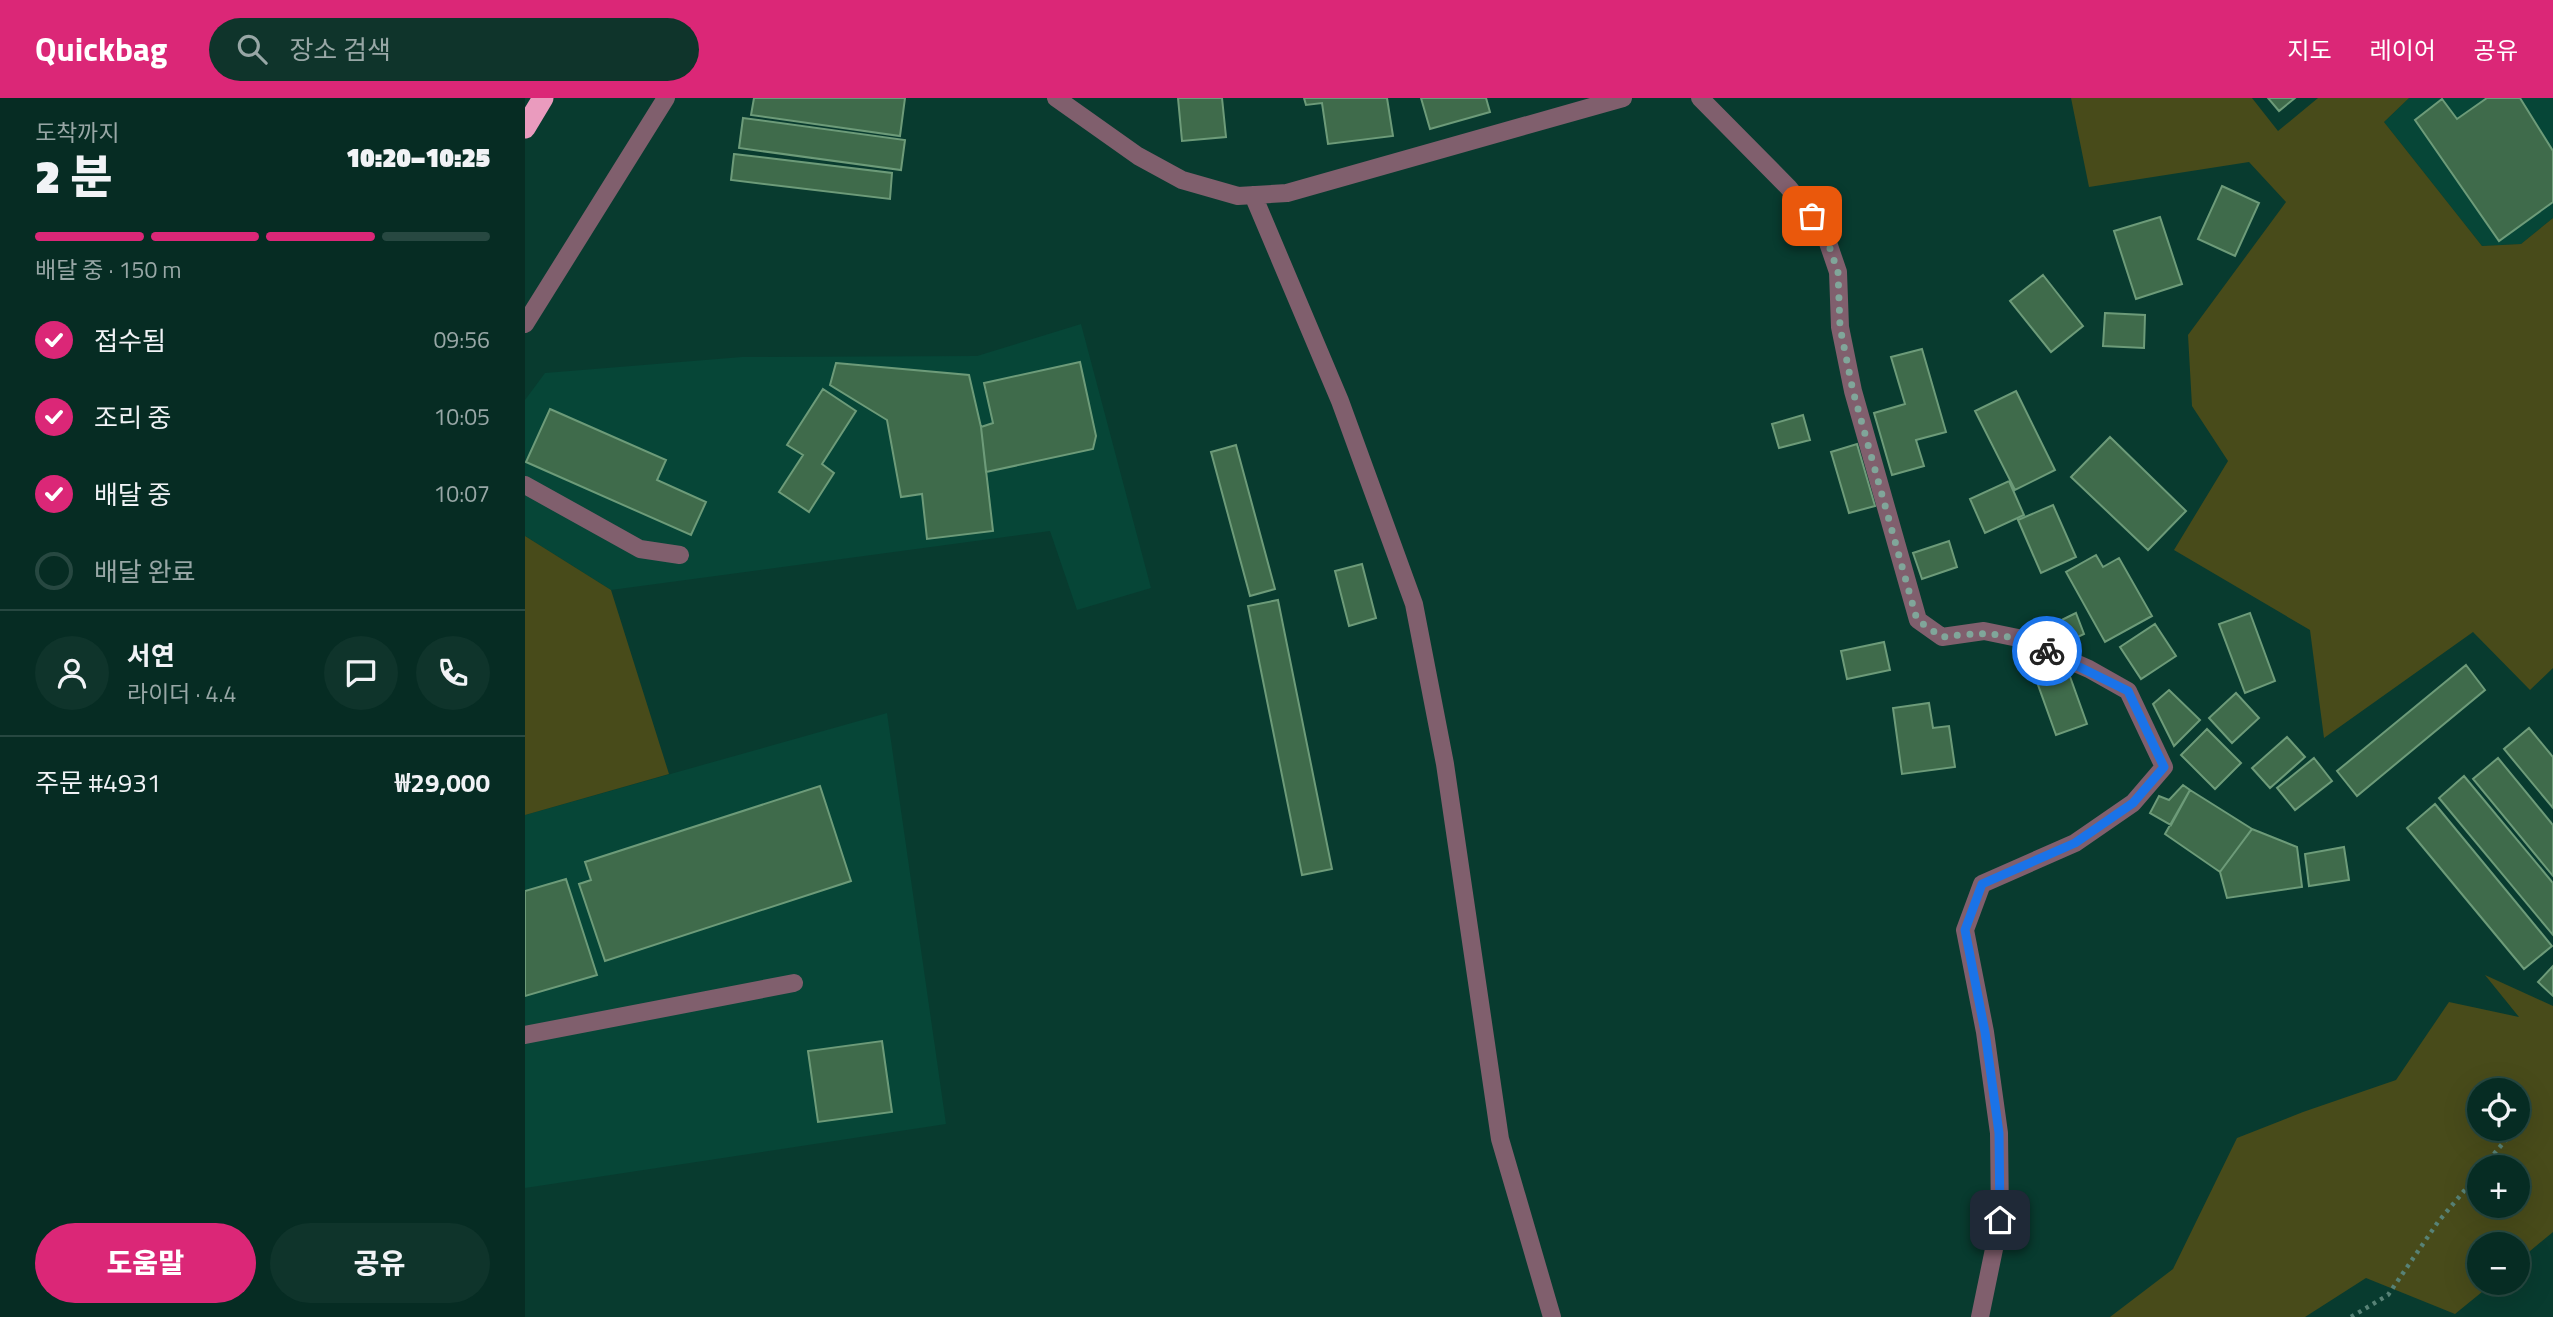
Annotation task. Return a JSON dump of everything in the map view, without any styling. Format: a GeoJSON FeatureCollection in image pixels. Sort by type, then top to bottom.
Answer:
{"type":"FeatureCollection","features":[{"type":"Feature","properties":{"kind":"highway"},"geometry":{"type":"LineString","coordinates":[[525,128],[543,98]]}},
{"type":"Feature","properties":{"kind":"street"},"geometry":{"type":"LineString","coordinates":[[525,324],[666,98]]}},
{"type":"Feature","properties":{"kind":"street"},"geometry":{"type":"LineString","coordinates":[[1056,98],[1137,156],[1182,180],[1238,196],[1287,193],[1623,98]]}},
{"type":"Feature","properties":{"kind":"street"},"geometry":{"type":"LineString","coordinates":[[1700,98],[1788,187],[1824,231],[1838,272],[1840,327],[1853,391],[1917,620],[1942,637],[1984,631],[2018,638],[2089,669],[2128,691],[2164,767],[2133,803],[2075,843],[1982,884],[1965,930],[1985,1032],[1999,1133],[2000,1220],[1980,1317]]}},
{"type":"Feature","properties":{"kind":"street"},"geometry":{"type":"LineString","coordinates":[[1253,195],[1340,401],[1414,604],[1445,764],[1500,1139],[1552,1317]]}},
{"type":"Feature","properties":{"kind":"street"},"geometry":{"type":"LineString","coordinates":[[525,485],[640,549],[680,555]]}},
{"type":"Feature","properties":{"kind":"street"},"geometry":{"type":"LineString","coordinates":[[525,1035],[794,982]]}},
{"type":"Feature","properties":{"kind":"path"},"geometry":{"type":"LineString","coordinates":[[2493,1155],[2505,1141]]}},
{"type":"Feature","properties":{"kind":"path"},"geometry":{"type":"LineString","coordinates":[[2351,1317],[2388,1295],[2438,1222],[2467,1187]]}},
{"type":"Feature","properties":{"kind":"shaded area"},"geometry":{"type":"Polygon","coordinates":[[[2071,98],[2252,98],[2278,131],[2318,98],[2409,98],[2384,122],[2482,246],[2521,244],[2553,218],[2553,668],[2530,690],[2473,632],[2324,738],[2310,630],[2174,550],[2228,461],[2192,406],[2188,335],[2286,202],[2249,162],[2089,187],[2071,98]]]}},
{"type":"Feature","properties":{"kind":"shaded area"},"geometry":{"type":"Polygon","coordinates":[[[2409,98],[2553,98],[2553,218],[2521,244],[2482,246],[2384,122],[2409,98]]]}},
{"type":"Feature","properties":{"kind":"shaded area"},"geometry":{"type":"Polygon","coordinates":[[[1081,324],[1151,588],[1077,610],[1050,531],[611,590],[525,536],[525,400],[545,373],[742,357],[977,356],[1081,324]]]}},
{"type":"Feature","properties":{"kind":"shaded area"},"geometry":{"type":"Polygon","coordinates":[[[525,536],[611,590],[669,774],[525,815],[525,536]]]}},
{"type":"Feature","properties":{"kind":"shaded area"},"geometry":{"type":"Polygon","coordinates":[[[887,713],[946,1124],[525,1188],[525,815],[887,713]]]}},
{"type":"Feature","properties":{"kind":"shaded area"},"geometry":{"type":"Polygon","coordinates":[[[2485,975],[2553,1006],[2553,1232],[2530,1251],[2530,1232],[2467,1232],[2467,1295],[2478,1295],[2455,1314],[2366,1278],[2305,1317],[2110,1317],[2173,1269],[2237,1138],[2396,1080],[2449,1002],[2519,1017],[2485,975]]]}},
{"type":"Feature","properties":{"kind":"building"},"geometry":{"type":"Polygon","coordinates":[[[754,98],[905,98],[900,136],[751,115],[754,98]]]}},
{"type":"Feature","properties":{"kind":"building"},"geometry":{"type":"Polygon","coordinates":[[[1178,98],[1222,98],[1226,137],[1182,141],[1178,98]]]}},
{"type":"Feature","properties":{"kind":"building"},"geometry":{"type":"Polygon","coordinates":[[[1304,98],[1387,98],[1393,136],[1328,144],[1322,103],[1306,105],[1304,98]]]}},
{"type":"Feature","properties":{"kind":"building"},"geometry":{"type":"Polygon","coordinates":[[[1421,98],[1486,98],[1490,112],[1430,129],[1421,98]]]}},
{"type":"Feature","properties":{"kind":"building"},"geometry":{"type":"Polygon","coordinates":[[[2268,98],[2295,98],[2279,111],[2268,98]]]}},
{"type":"Feature","properties":{"kind":"building"},"geometry":{"type":"Polygon","coordinates":[[[2487,98],[2520,98],[2553,151],[2553,202],[2499,241],[2415,120],[2442,99],[2457,119],[2487,98]]]}},
{"type":"Feature","properties":{"kind":"building"},"geometry":{"type":"Polygon","coordinates":[[[743,118],[905,140],[901,170],[739,148],[743,118]]]}},
{"type":"Feature","properties":{"kind":"building"},"geometry":{"type":"Polygon","coordinates":[[[734,154],[892,173],[890,199],[731,180],[734,154]]]}},
{"type":"Feature","properties":{"kind":"building"},"geometry":{"type":"Polygon","coordinates":[[[2222,186],[2259,203],[2235,256],[2198,239],[2222,186]]]}},
{"type":"Feature","properties":{"kind":"building"},"geometry":{"type":"Polygon","coordinates":[[[2160,217],[2182,284],[2136,299],[2114,231],[2160,217]]]}},
{"type":"Feature","properties":{"kind":"building"},"geometry":{"type":"Polygon","coordinates":[[[2043,275],[2083,326],[2051,352],[2010,301],[2043,275]]]}},
{"type":"Feature","properties":{"kind":"building"},"geometry":{"type":"Polygon","coordinates":[[[2105,313],[2145,315],[2144,348],[2103,346],[2105,313]]]}},
{"type":"Feature","properties":{"kind":"building"},"geometry":{"type":"Polygon","coordinates":[[[1922,349],[1946,432],[1916,440],[1924,466],[1892,475],[1874,413],[1905,404],[1891,357],[1922,349]]]}},
{"type":"Feature","properties":{"kind":"building"},"geometry":{"type":"Polygon","coordinates":[[[1080,362],[1096,436],[1093,449],[986,472],[981,427],[993,423],[984,383],[1080,362]]]}},
{"type":"Feature","properties":{"kind":"building"},"geometry":{"type":"Polygon","coordinates":[[[836,363],[969,375],[981,427],[993,531],[927,539],[922,494],[901,497],[887,420],[830,385],[836,363]]]}},
{"type":"Feature","properties":{"kind":"building"},"geometry":{"type":"Polygon","coordinates":[[[823,389],[856,411],[822,464],[834,473],[809,512],[779,492],[803,455],[787,445],[823,389]]]}},
{"type":"Feature","properties":{"kind":"building"},"geometry":{"type":"Polygon","coordinates":[[[2016,391],[2055,470],[2015,490],[1975,411],[2016,391]]]}},
{"type":"Feature","properties":{"kind":"building"},"geometry":{"type":"Polygon","coordinates":[[[550,409],[666,460],[657,480],[706,502],[691,535],[526,462],[550,409]]]}},
{"type":"Feature","properties":{"kind":"building"},"geometry":{"type":"Polygon","coordinates":[[[1803,415],[1810,440],[1779,448],[1772,424],[1803,415]]]}},
{"type":"Feature","properties":{"kind":"building"},"geometry":{"type":"Polygon","coordinates":[[[2110,437],[2186,511],[2148,550],[2071,477],[2110,437]]]}},
{"type":"Feature","properties":{"kind":"building"},"geometry":{"type":"Polygon","coordinates":[[[1857,444],[1875,506],[1849,513],[1831,452],[1857,444]]]}},
{"type":"Feature","properties":{"kind":"building"},"geometry":{"type":"Polygon","coordinates":[[[1236,445],[1275,589],[1250,596],[1211,452],[1236,445]]]}},
{"type":"Feature","properties":{"kind":"building"},"geometry":{"type":"Polygon","coordinates":[[[2009,481],[2024,515],[1985,533],[1970,499],[2009,481]]]}},
{"type":"Feature","properties":{"kind":"building"},"geometry":{"type":"Polygon","coordinates":[[[2053,505],[2076,557],[2041,573],[2018,520],[2053,505]]]}},
{"type":"Feature","properties":{"kind":"building"},"geometry":{"type":"Polygon","coordinates":[[[1949,541],[1957,567],[1922,579],[1913,553],[1949,541]]]}},
{"type":"Feature","properties":{"kind":"building"},"geometry":{"type":"Polygon","coordinates":[[[2096,555],[2103,567],[2119,558],[2152,616],[2105,642],[2066,572],[2096,555]]]}},
{"type":"Feature","properties":{"kind":"building"},"geometry":{"type":"Polygon","coordinates":[[[1362,564],[1376,618],[1349,626],[1335,571],[1362,564]]]}},
{"type":"Feature","properties":{"kind":"building"},"geometry":{"type":"Polygon","coordinates":[[[1278,600],[1332,869],[1302,875],[1248,606],[1278,600]]]}},
{"type":"Feature","properties":{"kind":"building"},"geometry":{"type":"Polygon","coordinates":[[[2076,613],[2084,634],[2057,647],[2041,630],[2076,613]]]}},
{"type":"Feature","properties":{"kind":"building"},"geometry":{"type":"Polygon","coordinates":[[[2250,613],[2275,681],[2245,693],[2219,624],[2250,613]]]}},
{"type":"Feature","properties":{"kind":"building"},"geometry":{"type":"Polygon","coordinates":[[[2155,624],[2176,656],[2141,679],[2120,647],[2155,624]]]}},
{"type":"Feature","properties":{"kind":"building"},"geometry":{"type":"Polygon","coordinates":[[[1884,642],[1890,670],[1847,679],[1841,651],[1884,642]]]}},
{"type":"Feature","properties":{"kind":"building"},"geometry":{"type":"Polygon","coordinates":[[[2466,665],[2485,690],[2357,796],[2337,771],[2466,665]]]}},
{"type":"Feature","properties":{"kind":"building"},"geometry":{"type":"Polygon","coordinates":[[[2068,671],[2087,724],[2056,735],[2037,682],[2068,671]]]}},
{"type":"Feature","properties":{"kind":"building"},"geometry":{"type":"Polygon","coordinates":[[[2169,690],[2200,720],[2174,746],[2153,704],[2169,690]]]}},
{"type":"Feature","properties":{"kind":"building"},"geometry":{"type":"Polygon","coordinates":[[[2236,693],[2259,718],[2232,743],[2209,718],[2236,693]]]}},
{"type":"Feature","properties":{"kind":"building"},"geometry":{"type":"Polygon","coordinates":[[[1929,703],[1933,728],[1949,726],[1955,767],[1902,774],[1893,708],[1929,703]]]}},
{"type":"Feature","properties":{"kind":"building"},"geometry":{"type":"Polygon","coordinates":[[[2529,728],[2553,757],[2553,808],[2504,749],[2529,728]]]}},
{"type":"Feature","properties":{"kind":"building"},"geometry":{"type":"Polygon","coordinates":[[[2207,729],[2241,763],[2215,789],[2181,755],[2207,729]]]}},
{"type":"Feature","properties":{"kind":"building"},"geometry":{"type":"Polygon","coordinates":[[[2287,737],[2305,757],[2270,788],[2252,768],[2287,737]]]}},
{"type":"Feature","properties":{"kind":"building"},"geometry":{"type":"Polygon","coordinates":[[[2314,758],[2332,781],[2295,810],[2277,788],[2314,758]]]}},
{"type":"Feature","properties":{"kind":"building"},"geometry":{"type":"Polygon","coordinates":[[[2498,758],[2553,825],[2553,876],[2473,779],[2498,758]]]}},
{"type":"Feature","properties":{"kind":"building"},"geometry":{"type":"Polygon","coordinates":[[[2464,776],[2553,883],[2553,935],[2439,798],[2464,776]]]}},
{"type":"Feature","properties":{"kind":"building"},"geometry":{"type":"Polygon","coordinates":[[[2183,785],[2190,790],[2171,825],[2150,813],[2159,796],[2169,800],[2183,785]]]}},
{"type":"Feature","properties":{"kind":"building"},"geometry":{"type":"Polygon","coordinates":[[[820,786],[851,881],[605,961],[579,884],[591,880],[585,862],[820,786]]]}},
{"type":"Feature","properties":{"kind":"building"},"geometry":{"type":"Polygon","coordinates":[[[2190,790],[2252,829],[2220,872],[2165,834],[2190,790]]]}},
{"type":"Feature","properties":{"kind":"building"},"geometry":{"type":"Polygon","coordinates":[[[2435,804],[2552,946],[2524,969],[2407,828],[2435,804]]]}},
{"type":"Feature","properties":{"kind":"building"},"geometry":{"type":"Polygon","coordinates":[[[2252,829],[2297,847],[2302,887],[2227,898],[2220,872],[2252,829]]]}},
{"type":"Feature","properties":{"kind":"building"},"geometry":{"type":"Polygon","coordinates":[[[2344,847],[2349,880],[2309,886],[2305,854],[2344,847]]]}},
{"type":"Feature","properties":{"kind":"building"},"geometry":{"type":"Polygon","coordinates":[[[566,879],[597,975],[525,996],[525,891],[566,879]]]}},
{"type":"Feature","properties":{"kind":"building"},"geometry":{"type":"Polygon","coordinates":[[[2553,966],[2553,996],[2538,982],[2553,966]]]}},
{"type":"Feature","properties":{"kind":"building"},"geometry":{"type":"Polygon","coordinates":[[[882,1041],[892,1112],[818,1122],[808,1051],[882,1041]]]}},
{"type":"Feature","properties":{"kind":"way so far"},"geometry":{"type":"LineString","coordinates":[[1812,216],[1824,231],[1838,272],[1840,327],[1853,391],[1917,620],[1942,637],[1984,631],[2018,638],[2047,651]]}},
{"type":"Feature","properties":{"kind":"route"},"geometry":{"type":"LineString","coordinates":[[2000,1220],[1999,1133],[1985,1032],[1965,930],[1982,884],[2075,843],[2133,803],[2164,767],[2128,691],[2089,669],[2047,651]]}}]}
